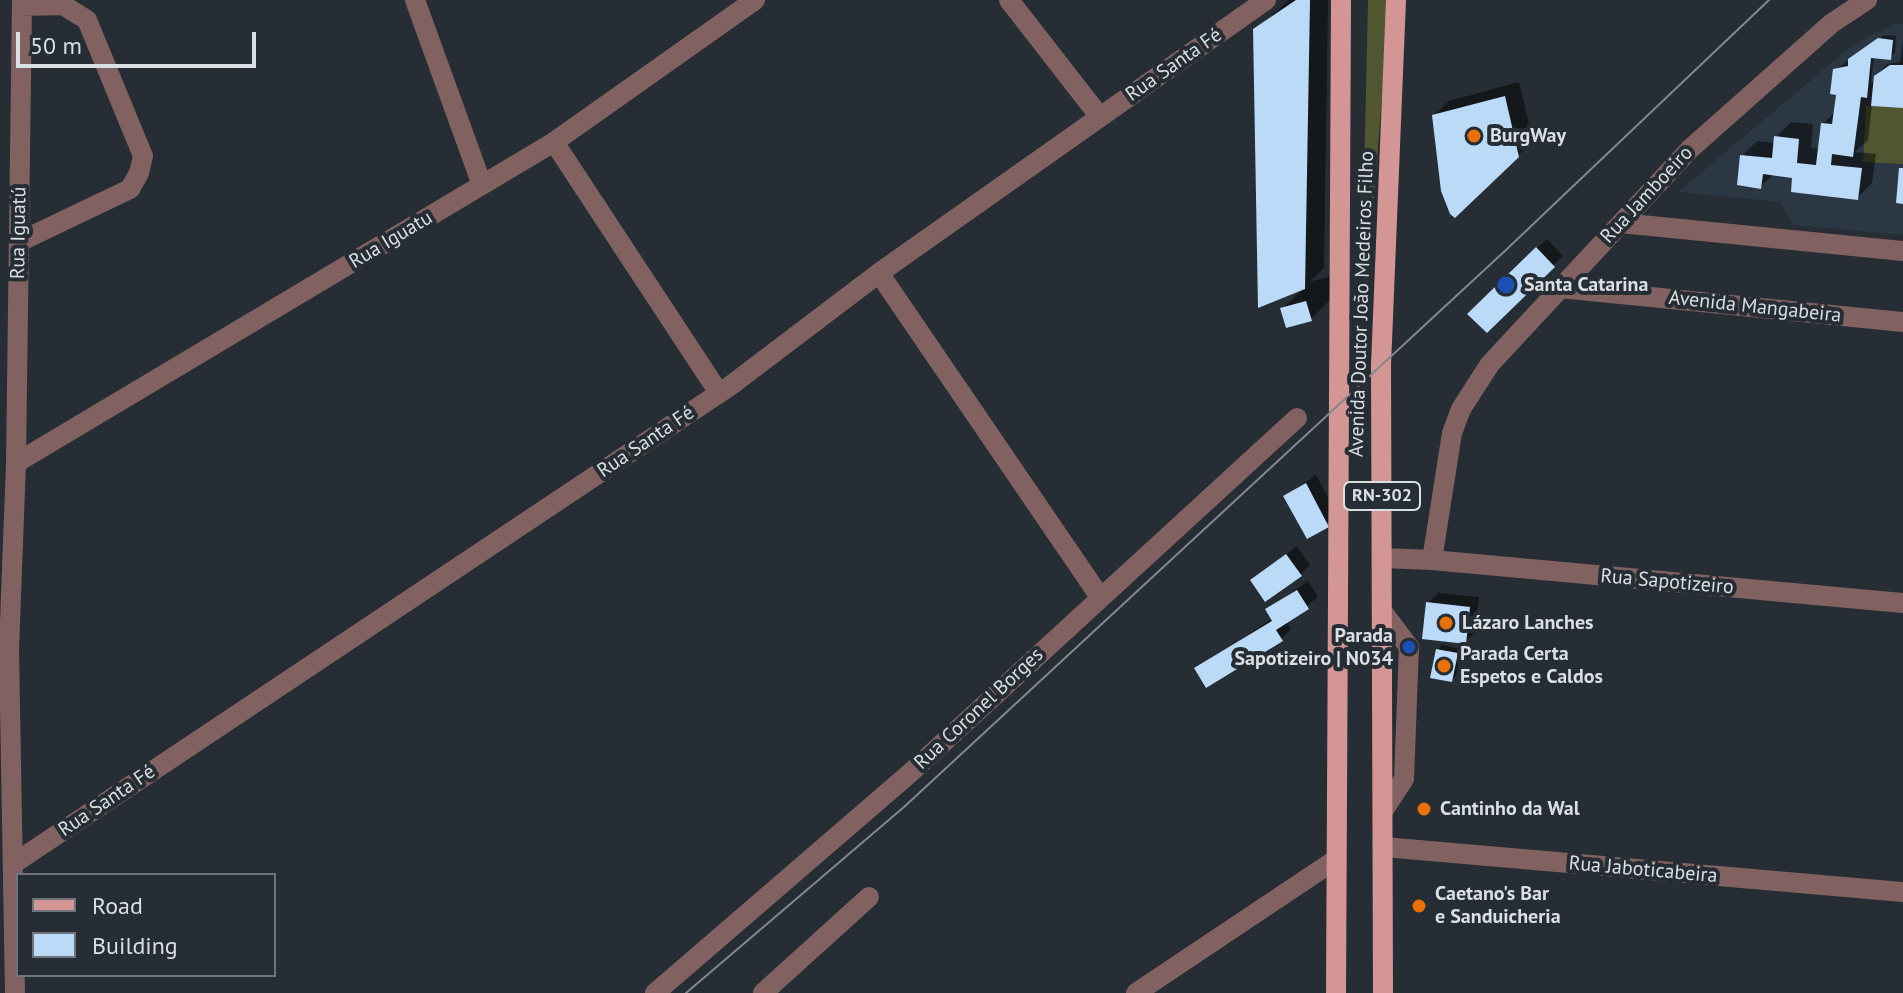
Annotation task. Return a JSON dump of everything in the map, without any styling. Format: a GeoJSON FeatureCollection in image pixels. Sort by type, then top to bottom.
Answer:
{"type":"FeatureCollection","features":[{"type":"Feature","properties":{"kind":"main road","name":"Avenida Doutor João Medeiros Filho"},"geometry":{"type":"LineString","coordinates":[[1336,993],[1341,0]]}},
{"type":"Feature","properties":{"kind":"main road","name":"Avenida Doutor João Medeiros Filho"},"geometry":{"type":"LineString","coordinates":[[1383,993],[1381,365],[1396,0]]}},
{"type":"Feature","properties":{"kind":"street"},"geometry":{"type":"LineString","coordinates":[[415,0],[482,185]]}},
{"type":"Feature","properties":{"kind":"street","name":"Rua Iguatu"},"geometry":{"type":"LineString","coordinates":[[16,463],[554,142],[755,0]]}},
{"type":"Feature","properties":{"kind":"street"},"geometry":{"type":"LineString","coordinates":[[1009,0],[1100,117]]}},
{"type":"Feature","properties":{"kind":"street","name":"Rua Santa Fé"},"geometry":{"type":"LineString","coordinates":[[13,864],[719,393],[879,273],[1266,0]]}},
{"type":"Feature","properties":{"kind":"street","name":"Rua Jamboeiro"},"geometry":{"type":"LineString","coordinates":[[1432,560],[1452,433],[1461,409],[1490,364],[1721,119],[1832,23],[1867,0]]}},
{"type":"Feature","properties":{"kind":"street"},"geometry":{"type":"LineString","coordinates":[[19,242],[130,189],[139,173],[143,156],[87,20],[63,5],[22,3]]}},
{"type":"Feature","properties":{"kind":"street","name":"Rua Iguatú"},"geometry":{"type":"LineString","coordinates":[[15,993],[5,649],[16,463],[22,3]]}},
{"type":"Feature","properties":{"kind":"street"},"geometry":{"type":"LineString","coordinates":[[554,142],[719,393]]}},
{"type":"Feature","properties":{"kind":"street"},"geometry":{"type":"LineString","coordinates":[[1621,223],[1903,251]]}},
{"type":"Feature","properties":{"kind":"street"},"geometry":{"type":"LineString","coordinates":[[879,273],[1100,597]]}},
{"type":"Feature","properties":{"kind":"street","name":"Avenida Mangabeira"},"geometry":{"type":"LineString","coordinates":[[1560,288],[1903,322]]}},
{"type":"Feature","properties":{"kind":"street","name":"Rua Coronel Borges"},"geometry":{"type":"LineString","coordinates":[[655,993],[909,774],[1297,418]]}},
{"type":"Feature","properties":{"kind":"street"},"geometry":{"type":"LineString","coordinates":[[1382,558],[1432,560]]}},
{"type":"Feature","properties":{"kind":"street","name":"Rua Sapotizeiro"},"geometry":{"type":"LineString","coordinates":[[1432,560],[1903,603]]}},
{"type":"Feature","properties":{"kind":"street","name":"Rua Jaboticabeira"},"geometry":{"type":"LineString","coordinates":[[1384,847],[1903,892]]}},
{"type":"Feature","properties":{"kind":"street"},"geometry":{"type":"LineString","coordinates":[[1136,993],[1335,860]]}},
{"type":"Feature","properties":{"kind":"street"},"geometry":{"type":"LineString","coordinates":[[763,993],[869,897]]}},
{"type":"Feature","properties":{"kind":"shaded area"},"geometry":{"type":"Polygon","coordinates":[[[1895,24],[1903,24],[1903,235],[1793,225],[1780,202],[1678,192],[1854,44],[1895,24]]]}},
{"type":"Feature","properties":{"kind":"green space"},"geometry":{"type":"Polygon","coordinates":[[[1368,0],[1390,0],[1365,307],[1362,268],[1368,0]]]}},
{"type":"Feature","properties":{"kind":"green space"},"geometry":{"type":"Polygon","coordinates":[[[1866,106],[1903,108],[1903,164],[1863,162],[1866,106]]]}},
{"type":"Feature","properties":{"kind":"building"},"geometry":{"type":"Polygon","coordinates":[[[1296,0],[1310,0],[1305,289],[1258,308],[1253,29],[1296,0]]]}},
{"type":"Feature","properties":{"kind":"building"},"geometry":{"type":"Polygon","coordinates":[[[1878,38],[1893,40],[1891,60],[1871,58],[1867,98],[1861,97],[1853,157],[1832,154],[1831,165],[1862,168],[1858,200],[1791,192],[1792,178],[1763,174],[1761,189],[1737,185],[1740,155],[1772,158],[1774,136],[1799,139],[1797,163],[1816,165],[1821,123],[1832,124],[1836,95],[1830,94],[1833,69],[1848,66],[1848,59],[1878,38]]]}},
{"type":"Feature","properties":{"kind":"building"},"geometry":{"type":"Polygon","coordinates":[[[1890,65],[1903,65],[1903,108],[1871,106],[1874,76],[1890,65]]]}},
{"type":"Feature","properties":{"kind":"building","name":"BurgWay"},"geometry":{"type":"Polygon","coordinates":[[[1505,96],[1519,157],[1455,218],[1450,214],[1441,191],[1432,115],[1505,96]]]}},
{"type":"Feature","properties":{"kind":"building"},"geometry":{"type":"Polygon","coordinates":[[[1899,168],[1903,168],[1903,204],[1896,203],[1899,168]]]}},
{"type":"Feature","properties":{"kind":"building"},"geometry":{"type":"Polygon","coordinates":[[[1536,247],[1555,267],[1487,333],[1467,314],[1536,247]]]}},
{"type":"Feature","properties":{"kind":"building"},"geometry":{"type":"Polygon","coordinates":[[[1306,301],[1312,321],[1286,328],[1280,308],[1306,301]]]}},
{"type":"Feature","properties":{"kind":"building"},"geometry":{"type":"Polygon","coordinates":[[[1306,483],[1329,527],[1307,539],[1283,496],[1306,483]]]}},
{"type":"Feature","properties":{"kind":"building"},"geometry":{"type":"Polygon","coordinates":[[[1286,554],[1302,576],[1265,602],[1250,580],[1286,554]]]}},
{"type":"Feature","properties":{"kind":"building"},"geometry":{"type":"Polygon","coordinates":[[[1297,590],[1309,609],[1276,630],[1283,641],[1206,688],[1194,668],[1272,621],[1265,609],[1297,590]]]}},
{"type":"Feature","properties":{"kind":"building","name":"Lázaro Lanches"},"geometry":{"type":"Polygon","coordinates":[[[1426,602],[1470,607],[1466,644],[1422,639],[1426,602]]]}},
{"type":"Feature","properties":{"kind":"building","name":"Parada Certa Espetos e Caldos"},"geometry":{"type":"Polygon","coordinates":[[[1436,649],[1458,653],[1452,682],[1430,678],[1436,649]]]}},
{"type":"Feature","properties":{"kind":"tram line"},"geometry":{"type":"LineString","coordinates":[[686,993],[904,807],[1507,249],[1769,0]]}},
{"type":"Feature","properties":{"kind":"place","name":"BurgWay"},"geometry":{"type":"Point","coordinates":[1474,136]}},
{"type":"Feature","properties":{"kind":"place","name":"Santa Catarina"},"geometry":{"type":"Point","coordinates":[1506,285]}},
{"type":"Feature","properties":{"kind":"place","name":"Lázaro Lanches"},"geometry":{"type":"Point","coordinates":[1446,623]}},
{"type":"Feature","properties":{"kind":"place","name":"Parada Sapotizeiro | N034"},"geometry":{"type":"Point","coordinates":[1409,647]}},
{"type":"Feature","properties":{"kind":"place","name":"Parada Certa Espetos e Caldos"},"geometry":{"type":"Point","coordinates":[1444,666]}},
{"type":"Feature","properties":{"kind":"place","name":"Cantinho da Wal"},"geometry":{"type":"Point","coordinates":[1424,809]}},
{"type":"Feature","properties":{"kind":"place","name":"Caetano's Bar e Sanduicheria"},"geometry":{"type":"Point","coordinates":[1419,906]}}]}
